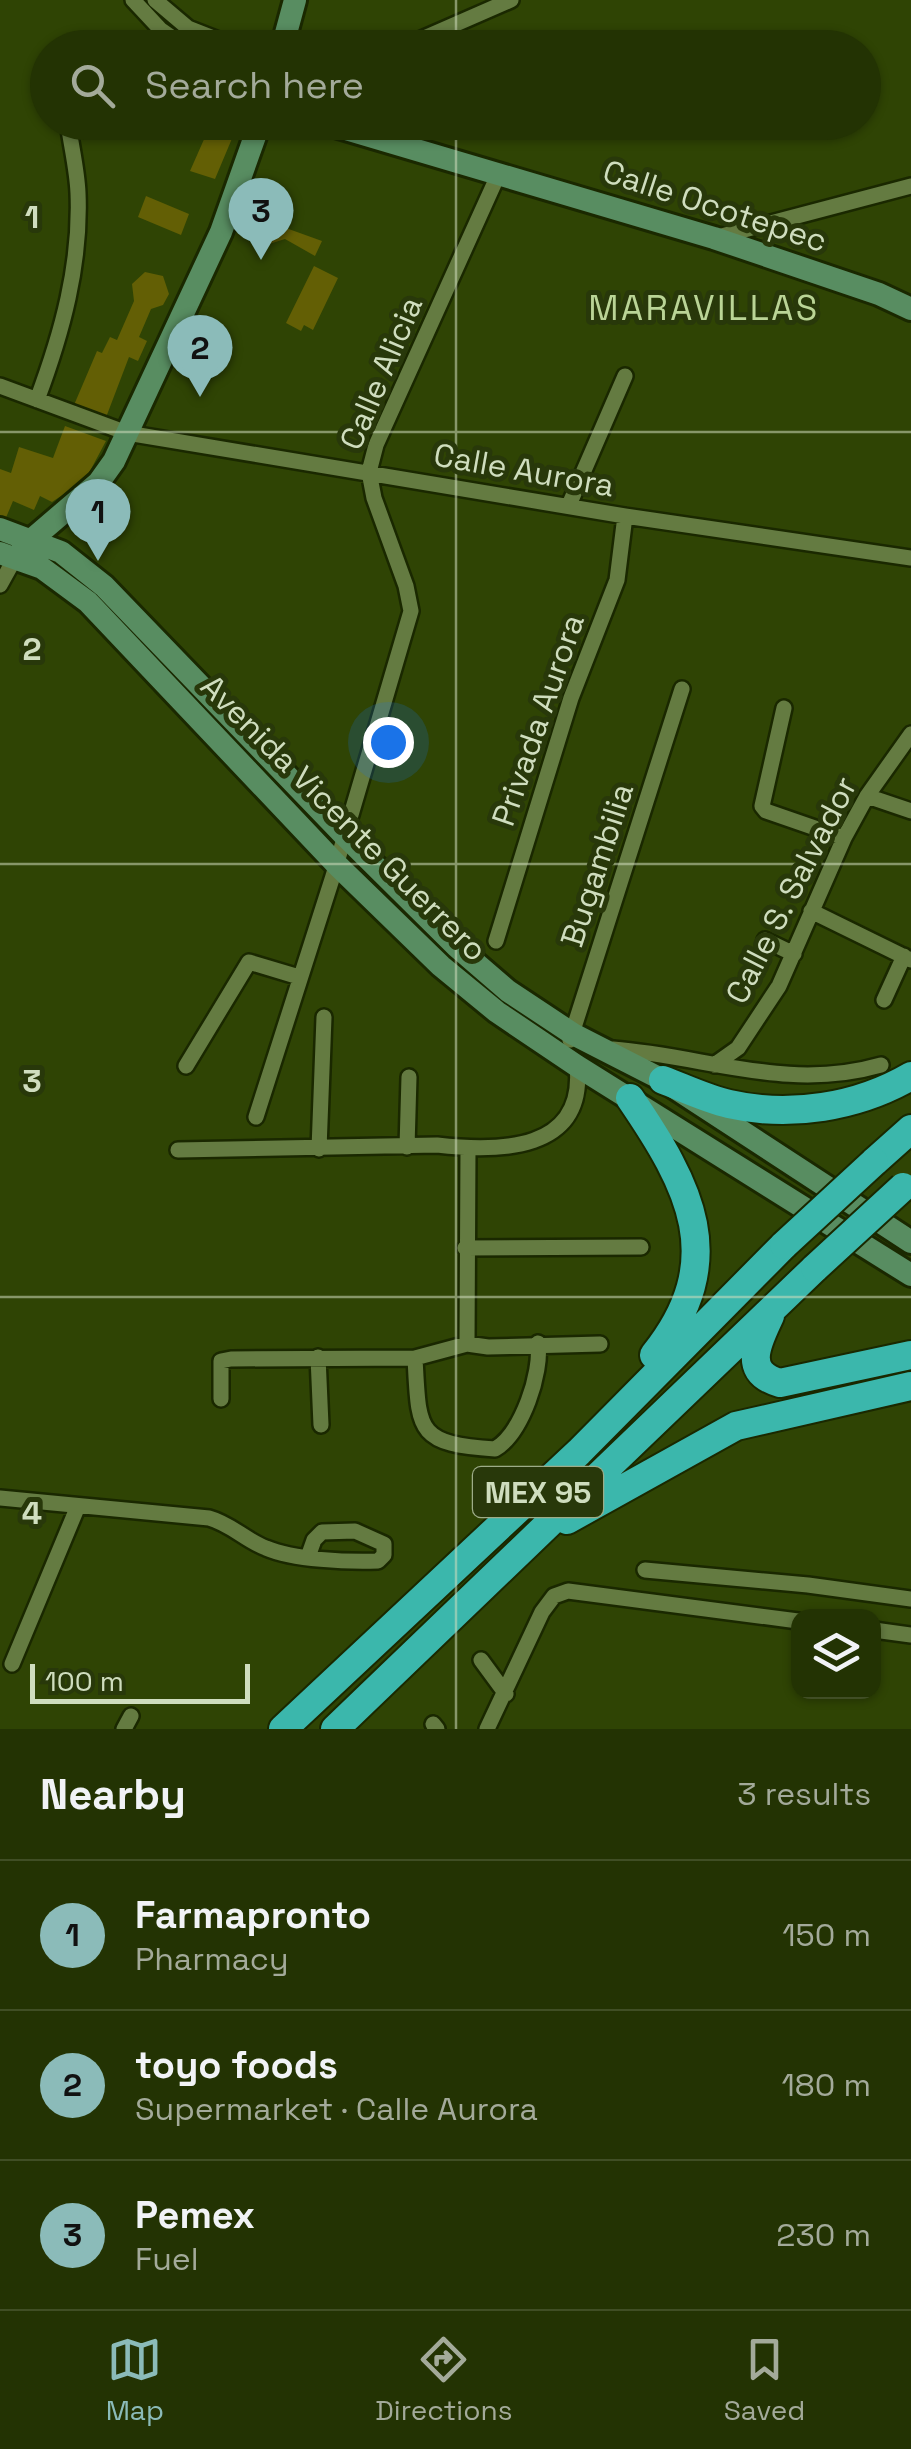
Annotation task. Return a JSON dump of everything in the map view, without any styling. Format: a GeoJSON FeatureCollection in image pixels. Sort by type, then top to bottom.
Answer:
{"type":"FeatureCollection","features":[{"type":"Feature","properties":{"kind":"highway"},"geometry":{"type":"LineString","coordinates":[[663,1080],[729,1104],[794,1110],[834,1106],[870,1096],[911,1076]]}},
{"type":"Feature","properties":{"kind":"highway"},"geometry":{"type":"LineString","coordinates":[[608,1422],[613,1400],[672,1332],[686,1302],[696,1256],[683,1183],[630,1098]]}},
{"type":"Feature","properties":{"kind":"highway","name":"MEX 95"},"geometry":{"type":"LineString","coordinates":[[283,1729],[478,1548],[784,1246],[911,1128]]}},
{"type":"Feature","properties":{"kind":"highway","name":"MEX 95"},"geometry":{"type":"LineString","coordinates":[[334,1729],[776,1304],[907,1184]]}},
{"type":"Feature","properties":{"kind":"highway"},"geometry":{"type":"LineString","coordinates":[[776,1304],[755,1349],[756,1366],[766,1379],[780,1383],[810,1379],[911,1354]]}},
{"type":"Feature","properties":{"kind":"highway"},"geometry":{"type":"LineString","coordinates":[[540,1534],[736,1426],[911,1386]]}},
{"type":"Feature","properties":{"kind":"main road"},"geometry":{"type":"LineString","coordinates":[[286,30],[294,0]]}},
{"type":"Feature","properties":{"kind":"main road"},"geometry":{"type":"LineString","coordinates":[[15,550],[99,482],[128,433],[221,232],[254,140]]}},
{"type":"Feature","properties":{"kind":"main road","name":"Calle Ocotepec"},"geometry":{"type":"LineString","coordinates":[[386,140],[714,238],[879,294],[911,309]]}},
{"type":"Feature","properties":{"kind":"main road","name":"Avenida Vicente Guerrero"},"geometry":{"type":"LineString","coordinates":[[0,529],[15,550],[88,602],[336,864],[441,966],[496,1012],[911,1274]]}},
{"type":"Feature","properties":{"kind":"main road","name":"Avenida Vicente Guerrero"},"geometry":{"type":"LineString","coordinates":[[15,550],[62,552],[104,586],[344,836],[508,992],[572,1034],[663,1080],[911,1242]]}},
{"type":"Feature","properties":{"kind":"main road"},"geometry":{"type":"LineString","coordinates":[[686,1133],[704,1106]]}},
{"type":"Feature","properties":{"kind":"street"},"geometry":{"type":"LineString","coordinates":[[443,30],[511,0]]}},
{"type":"Feature","properties":{"kind":"street"},"geometry":{"type":"LineString","coordinates":[[143,2],[161,30]]}},
{"type":"Feature","properties":{"kind":"street"},"geometry":{"type":"LineString","coordinates":[[143,2],[193,30]]}},
{"type":"Feature","properties":{"kind":"street"},"geometry":{"type":"LineString","coordinates":[[37,400],[61,338],[76,264],[78,192],[71,140]]}},
{"type":"Feature","properties":{"kind":"street","name":"Calle Alicia"},"geometry":{"type":"LineString","coordinates":[[256,1117],[411,611],[368,472],[376,445],[499,172]]}},
{"type":"Feature","properties":{"kind":"street"},"geometry":{"type":"LineString","coordinates":[[714,238],[911,186]]}},
{"type":"Feature","properties":{"kind":"street"},"geometry":{"type":"LineString","coordinates":[[569,505],[625,376]]}},
{"type":"Feature","properties":{"kind":"street","name":"Calle Aurora"},"geometry":{"type":"LineString","coordinates":[[0,386],[128,433],[626,516],[911,558]]}},
{"type":"Feature","properties":{"kind":"street","name":"Privada Aurora"},"geometry":{"type":"LineString","coordinates":[[496,941],[571,698],[617,580],[626,516]]}},
{"type":"Feature","properties":{"kind":"street"},"geometry":{"type":"LineString","coordinates":[[0,585],[15,550]]}},
{"type":"Feature","properties":{"kind":"street","name":"Bugambilia"},"geometry":{"type":"LineString","coordinates":[[178,1150],[523,1146],[560,1125],[576,1104],[579,1087],[570,1062],[572,1034],[682,690]]}},
{"type":"Feature","properties":{"kind":"street"},"geometry":{"type":"LineString","coordinates":[[784,708],[762,806],[844,838]]}},
{"type":"Feature","properties":{"kind":"street","name":"Calle S. Salvador"},"geometry":{"type":"LineString","coordinates":[[714,1065],[738,1048],[779,986],[844,838],[867,796],[911,734]]}},
{"type":"Feature","properties":{"kind":"street"},"geometry":{"type":"LineString","coordinates":[[867,796],[911,811]]}},
{"type":"Feature","properties":{"kind":"street"},"geometry":{"type":"LineString","coordinates":[[811,911],[908,958],[884,1000]]}},
{"type":"Feature","properties":{"kind":"street"},"geometry":{"type":"LineString","coordinates":[[765,940],[794,954]]}},
{"type":"Feature","properties":{"kind":"street"},"geometry":{"type":"LineString","coordinates":[[186,1066],[249,962],[299,977]]}},
{"type":"Feature","properties":{"kind":"street"},"geometry":{"type":"LineString","coordinates":[[319,1149],[324,1017]]}},
{"type":"Feature","properties":{"kind":"street"},"geometry":{"type":"LineString","coordinates":[[604,1048],[656,1052],[782,1076],[851,1074],[881,1065]]}},
{"type":"Feature","properties":{"kind":"street"},"geometry":{"type":"LineString","coordinates":[[408,1147],[409,1077]]}},
{"type":"Feature","properties":{"kind":"street"},"geometry":{"type":"LineString","coordinates":[[467,1344],[468,1148]]}},
{"type":"Feature","properties":{"kind":"street"},"geometry":{"type":"LineString","coordinates":[[466,1248],[642,1247]]}},
{"type":"Feature","properties":{"kind":"street"},"geometry":{"type":"LineString","coordinates":[[221,1399],[222,1362],[318,1357],[415,1358],[467,1344],[600,1344]]}},
{"type":"Feature","properties":{"kind":"street"},"geometry":{"type":"LineString","coordinates":[[415,1358],[418,1416],[427,1430],[442,1440],[467,1447],[495,1449],[516,1424],[537,1380],[541,1362],[538,1344]]}},
{"type":"Feature","properties":{"kind":"street"},"geometry":{"type":"LineString","coordinates":[[318,1357],[320,1425]]}},
{"type":"Feature","properties":{"kind":"street"},"geometry":{"type":"LineString","coordinates":[[0,1482],[5,1499],[209,1518],[227,1523],[240,1535],[272,1551],[308,1557],[378,1560],[384,1555],[384,1544],[355,1531],[322,1532],[314,1540],[308,1557]]}},
{"type":"Feature","properties":{"kind":"street"},"geometry":{"type":"LineString","coordinates":[[12,1664],[78,1506]]}},
{"type":"Feature","properties":{"kind":"street"},"geometry":{"type":"LineString","coordinates":[[646,1570],[911,1599]]}},
{"type":"Feature","properties":{"kind":"street"},"geometry":{"type":"LineString","coordinates":[[715,1610],[717,1577]]}},
{"type":"Feature","properties":{"kind":"street"},"geometry":{"type":"LineString","coordinates":[[488,1729],[542,1612],[554,1596],[568,1591],[791,1620]]}},
{"type":"Feature","properties":{"kind":"street"},"geometry":{"type":"LineString","coordinates":[[881,1631],[911,1635]]}},
{"type":"Feature","properties":{"kind":"street"},"geometry":{"type":"LineString","coordinates":[[481,1660],[506,1694]]}},
{"type":"Feature","properties":{"kind":"building"},"geometry":{"type":"Polygon","coordinates":[[[204,140],[231,140],[215,179],[190,171],[204,140]]]}},
{"type":"Feature","properties":{"kind":"building"},"geometry":{"type":"Polygon","coordinates":[[[146,196],[189,214],[181,235],[138,217],[146,196]]]}},
{"type":"Feature","properties":{"kind":"building"},"geometry":{"type":"Polygon","coordinates":[[[247,214],[322,241],[315,256],[285,239],[269,244],[239,232],[247,214]]]}},
{"type":"Feature","properties":{"kind":"building"},"geometry":{"type":"Polygon","coordinates":[[[314,266],[338,278],[313,330],[304,325],[301,331],[286,323],[314,266]]]}},
{"type":"Feature","properties":{"kind":"building"},"geometry":{"type":"Polygon","coordinates":[[[145,272],[163,276],[169,294],[163,305],[151,309],[139,337],[147,341],[138,361],[129,357],[105,420],[74,405],[97,351],[102,353],[110,337],[117,340],[134,301],[132,284],[145,272]]]}},
{"type":"Feature","properties":{"kind":"building"},"geometry":{"type":"Polygon","coordinates":[[[65,426],[106,441],[90,471],[52,502],[40,496],[34,510],[13,501],[5,520],[0,518],[0,469],[11,473],[19,447],[53,458],[65,426]]]}},
{"type":"Feature","properties":{"kind":"place","name":"Pemex"},"geometry":{"type":"Point","coordinates":[261,260]}},
{"type":"Feature","properties":{"kind":"place","name":"toyo foods"},"geometry":{"type":"Point","coordinates":[200,397]}},
{"type":"Feature","properties":{"kind":"place","name":"Farmapronto"},"geometry":{"type":"Point","coordinates":[98,561]}},
{"type":"Feature","properties":{"kind":"district","name":"MARAVILLAS"},"geometry":{"type":"Point","coordinates":[704,308]}}]}
